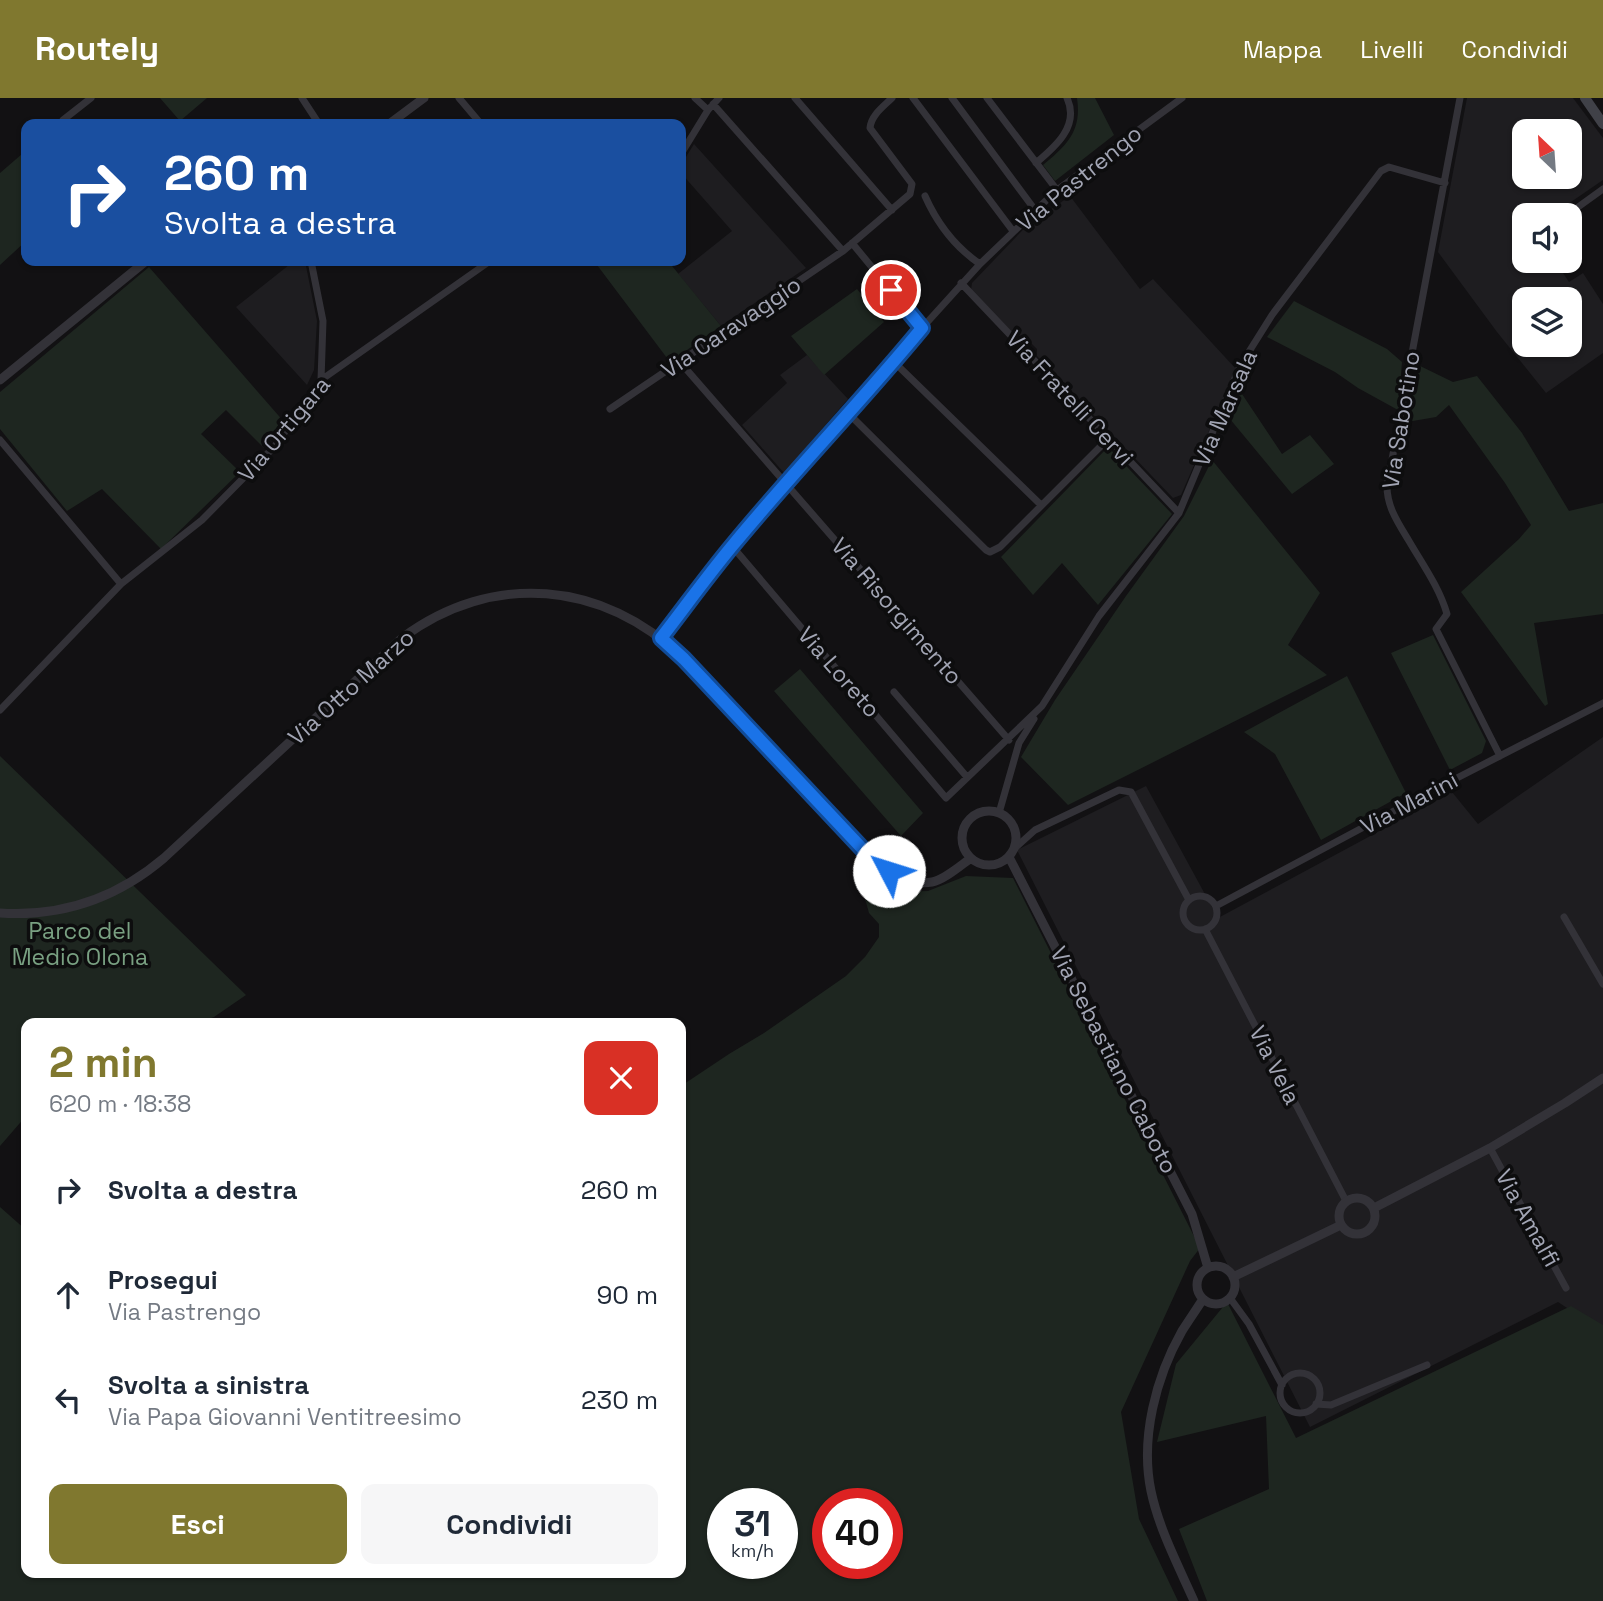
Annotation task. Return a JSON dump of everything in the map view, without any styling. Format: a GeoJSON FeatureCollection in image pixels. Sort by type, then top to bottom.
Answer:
{"type":"FeatureCollection","features":[{"type":"Feature","properties":{"kind":"main road"},"geometry":{"type":"LineString","coordinates":[[1585,98],[1603,124]]}},
{"type":"Feature","properties":{"kind":"street"},"geometry":{"type":"LineString","coordinates":[[64,119],[91,98]]}},
{"type":"Feature","properties":{"kind":"street"},"geometry":{"type":"LineString","coordinates":[[302,98],[316,119]]}},
{"type":"Feature","properties":{"kind":"street"},"geometry":{"type":"LineString","coordinates":[[396,119],[424,98]]}},
{"type":"Feature","properties":{"kind":"street"},"geometry":{"type":"LineString","coordinates":[[459,98],[477,119]]}},
{"type":"Feature","properties":{"kind":"street"},"geometry":{"type":"LineString","coordinates":[[695,98],[713,104],[843,251]]}},
{"type":"Feature","properties":{"kind":"street"},"geometry":{"type":"LineString","coordinates":[[795,98],[892,210]]}},
{"type":"Feature","properties":{"kind":"street","name":"Via Caravaggio"},"geometry":{"type":"LineString","coordinates":[[610,409],[843,251],[910,194],[912,184],[870,128],[874,117],[892,98]]}},
{"type":"Feature","properties":{"kind":"street"},"geometry":{"type":"LineString","coordinates":[[913,98],[1013,231]]}},
{"type":"Feature","properties":{"kind":"street"},"geometry":{"type":"LineString","coordinates":[[951,98],[1035,210]]}},
{"type":"Feature","properties":{"kind":"street"},"geometry":{"type":"LineString","coordinates":[[987,98],[1057,190]]}},
{"type":"Feature","properties":{"kind":"street"},"geometry":{"type":"LineString","coordinates":[[1036,163],[1060,142],[1067,130],[1071,118],[1067,98]]}},
{"type":"Feature","properties":{"kind":"street","name":"Via Pastrengo"},"geometry":{"type":"LineString","coordinates":[[661,638],[732,546],[980,264],[1057,190],[1182,98]]}},
{"type":"Feature","properties":{"kind":"street","name":"Via Sabotino"},"geometry":{"type":"LineString","coordinates":[[1460,98],[1387,497],[1394,516],[1442,596],[1447,614],[1436,629],[1500,756]]}},
{"type":"Feature","properties":{"kind":"street"},"geometry":{"type":"LineString","coordinates":[[686,146],[713,104]]}},
{"type":"Feature","properties":{"kind":"street","name":"Via Marsala"},"geometry":{"type":"LineString","coordinates":[[999,813],[1018,743],[1099,616],[1179,513],[1240,366],[1272,315],[1381,170],[1389,167],[1445,183]]}},
{"type":"Feature","properties":{"kind":"street"},"geometry":{"type":"LineString","coordinates":[[1582,204],[1603,189]]}},
{"type":"Feature","properties":{"kind":"street"},"geometry":{"type":"LineString","coordinates":[[925,196],[937,222],[980,264]]}},
{"type":"Feature","properties":{"kind":"street"},"geometry":{"type":"LineString","coordinates":[[852,243],[922,328]]}},
{"type":"Feature","properties":{"kind":"street"},"geometry":{"type":"LineString","coordinates":[[0,380],[140,266]]}},
{"type":"Feature","properties":{"kind":"street"},"geometry":{"type":"LineString","coordinates":[[312,266],[323,321],[321,380]]}},
{"type":"Feature","properties":{"kind":"street","name":"Via Ortigara"},"geometry":{"type":"LineString","coordinates":[[0,710],[121,584],[202,520],[275,446],[321,380],[483,266]]}},
{"type":"Feature","properties":{"kind":"street","name":"Via Fratelli Cervi"},"geometry":{"type":"LineString","coordinates":[[961,284],[1179,513]]}},
{"type":"Feature","properties":{"kind":"street","name":"Via Risorgimento"},"geometry":{"type":"LineString","coordinates":[[680,362],[1009,740]]}},
{"type":"Feature","properties":{"kind":"street"},"geometry":{"type":"LineString","coordinates":[[894,362],[1041,505]]}},
{"type":"Feature","properties":{"kind":"street"},"geometry":{"type":"LineString","coordinates":[[848,413],[986,550],[994,551],[1108,439]]}},
{"type":"Feature","properties":{"kind":"street"},"geometry":{"type":"LineString","coordinates":[[0,440],[121,584]]}},
{"type":"Feature","properties":{"kind":"street","name":"Via Loreto"},"geometry":{"type":"LineString","coordinates":[[732,546],[946,798]]}},
{"type":"Feature","properties":{"kind":"street","name":"Via Otto Marzo"},"geometry":{"type":"LineString","coordinates":[[0,913],[43,913],[72,908],[108,895],[141,877],[401,638],[458,606],[490,597],[522,593],[547,593],[587,600],[618,611],[661,638],[879,865],[895,876],[934,882],[971,858]]}},
{"type":"Feature","properties":{"kind":"street"},"geometry":{"type":"LineString","coordinates":[[894,692],[967,777]]}},
{"type":"Feature","properties":{"kind":"street","name":"Via Marini"},"geometry":{"type":"LineString","coordinates":[[1216,906],[1603,703]]}},
{"type":"Feature","properties":{"kind":"street","name":"Via Marsala"},"geometry":{"type":"LineString","coordinates":[[946,798],[1042,706]]}},
{"type":"Feature","properties":{"kind":"street","name":"Via Vela"},"geometry":{"type":"LineString","coordinates":[[1015,848],[1035,830],[1119,790],[1131,792],[1189,900],[1183,909],[1185,921],[1193,929],[1205,929],[1346,1201]]}},
{"type":"Feature","properties":{"kind":"street"},"geometry":{"type":"LineString","coordinates":[[980,813],[999,813],[1012,823],[1016,831],[1015,848],[1003,862],[995,865],[978,863],[965,851],[962,842],[966,824],[980,813]]}},
{"type":"Feature","properties":{"kind":"street","name":"Via Sebastiano Caboto"},"geometry":{"type":"LineString","coordinates":[[1010,857],[1192,1214],[1208,1268],[1199,1276],[1197,1282],[1197,1289],[1203,1299]]}},
{"type":"Feature","properties":{"kind":"street"},"geometry":{"type":"LineString","coordinates":[[1189,900],[1204,896],[1216,906],[1217,918],[1205,929]]}},
{"type":"Feature","properties":{"kind":"street"},"geometry":{"type":"LineString","coordinates":[[1564,917],[1603,984]]}},
{"type":"Feature","properties":{"kind":"street"},"geometry":{"type":"LineString","coordinates":[[1374,1208],[1490,1148],[1603,1078]]}},
{"type":"Feature","properties":{"kind":"street","name":"Via Amalfi"},"geometry":{"type":"LineString","coordinates":[[1490,1148],[1566,1288]]}},
{"type":"Feature","properties":{"kind":"street"},"geometry":{"type":"LineString","coordinates":[[1362,1198],[1374,1208],[1375,1221],[1368,1231],[1362,1234],[1350,1233],[1341,1225],[1338,1214],[1346,1201],[1362,1198]]}},
{"type":"Feature","properties":{"kind":"street"},"geometry":{"type":"LineString","coordinates":[[1233,1277],[1341,1225]]}},
{"type":"Feature","properties":{"kind":"street"},"geometry":{"type":"LineString","coordinates":[[1194,1601],[1154,1503],[1147,1471],[1147,1443],[1156,1397],[1182,1331],[1203,1299],[1214,1304],[1225,1302],[1235,1288],[1233,1277],[1225,1268],[1208,1268]]}},
{"type":"Feature","properties":{"kind":"street"},"geometry":{"type":"LineString","coordinates":[[1230,1298],[1249,1324],[1282,1385]]}},
{"type":"Feature","properties":{"kind":"street"},"geometry":{"type":"LineString","coordinates":[[1317,1404],[1331,1405],[1427,1365]]}},
{"type":"Feature","properties":{"kind":"street"},"geometry":{"type":"LineString","coordinates":[[1291,1375],[1310,1375],[1319,1385],[1317,1404],[1306,1412],[1293,1412],[1283,1403],[1280,1391],[1282,1385],[1291,1375]]}},
{"type":"Feature","properties":{"kind":"shaded area"},"geometry":{"type":"Polygon","coordinates":[[[1467,98],[1573,98],[1603,138],[1603,180],[1569,203],[1512,203],[1512,273],[1563,273],[1569,282],[1583,273],[1603,304],[1603,353],[1546,393],[1517,357],[1582,357],[1582,287],[1512,287],[1512,351],[1438,252],[1467,98]]]}},
{"type":"Feature","properties":{"kind":"shaded area"},"geometry":{"type":"Polygon","coordinates":[[[694,144],[806,268],[721,326],[678,274],[732,231],[686,179],[686,157],[694,144]]]}},
{"type":"Feature","properties":{"kind":"shaded area"},"geometry":{"type":"Polygon","coordinates":[[[1070,196],[1140,289],[1153,279],[1236,369],[1181,495],[1173,498],[1037,356],[1037,349],[1024,336],[1016,337],[971,290],[972,283],[1041,211],[1047,212],[1070,196]]]}},
{"type":"Feature","properties":{"kind":"shaded area"},"geometry":{"type":"Polygon","coordinates":[[[288,266],[306,266],[317,321],[314,370],[307,385],[236,307],[288,266]]]}},
{"type":"Feature","properties":{"kind":"shaded area"},"geometry":{"type":"Polygon","coordinates":[[[807,355],[848,399],[784,473],[742,425],[787,383],[780,375],[807,355]]]}},
{"type":"Feature","properties":{"kind":"shaded area"},"geometry":{"type":"Polygon","coordinates":[[[1603,737],[1603,1332],[1558,1302],[1310,1427],[1017,850],[1146,786],[1218,918],[1452,792],[1478,824],[1603,737]]]}},
{"type":"Feature","properties":{"kind":"green space"},"geometry":{"type":"Polygon","coordinates":[[[160,98],[207,98],[182,119],[178,119],[160,98]]]}},
{"type":"Feature","properties":{"kind":"green space"},"geometry":{"type":"Polygon","coordinates":[[[1077,98],[1095,98],[1114,135],[1055,181],[1043,165],[1071,136],[1077,120],[1077,98]]]}},
{"type":"Feature","properties":{"kind":"green space"},"geometry":{"type":"Polygon","coordinates":[[[21,155],[21,246],[0,265],[0,173],[21,155]]]}},
{"type":"Feature","properties":{"kind":"green space"},"geometry":{"type":"Polygon","coordinates":[[[598,266],[672,266],[721,326],[670,362],[598,266]]]}},
{"type":"Feature","properties":{"kind":"green space"},"geometry":{"type":"Polygon","coordinates":[[[149,267],[285,423],[264,448],[226,410],[201,434],[240,472],[161,549],[102,489],[67,511],[0,429],[0,392],[149,267]]]}},
{"type":"Feature","properties":{"kind":"green space"},"geometry":{"type":"Polygon","coordinates":[[[857,289],[884,322],[824,375],[791,336],[857,289]]]}},
{"type":"Feature","properties":{"kind":"green space"},"geometry":{"type":"Polygon","coordinates":[[[1294,301],[1387,349],[1402,362],[1398,410],[1335,372],[1267,337],[1294,301]]]}},
{"type":"Feature","properties":{"kind":"green space"},"geometry":{"type":"Polygon","coordinates":[[[1416,364],[1453,382],[1477,376],[1522,433],[1569,511],[1603,503],[1603,614],[1534,623],[1548,704],[1545,706],[1461,592],[1531,525],[1505,483],[1449,405],[1436,417],[1407,422],[1416,364]]]}},
{"type":"Feature","properties":{"kind":"green space"},"geometry":{"type":"Polygon","coordinates":[[[1238,388],[1282,454],[1310,435],[1334,464],[1292,494],[1225,413],[1238,388]]]}},
{"type":"Feature","properties":{"kind":"green space"},"geometry":{"type":"Polygon","coordinates":[[[1108,447],[1172,514],[1098,605],[1062,563],[1033,595],[1001,557],[1108,447]]]}},
{"type":"Feature","properties":{"kind":"green space"},"geometry":{"type":"Polygon","coordinates":[[[1212,460],[1320,593],[1288,645],[1327,675],[1068,805],[1021,757],[1055,700],[1184,516],[1212,460]]]}},
{"type":"Feature","properties":{"kind":"green space"},"geometry":{"type":"Polygon","coordinates":[[[1433,635],[1486,741],[1482,753],[1450,770],[1391,653],[1433,635]]]}},
{"type":"Feature","properties":{"kind":"green space"},"geometry":{"type":"Polygon","coordinates":[[[800,669],[923,813],[901,836],[774,691],[800,669]]]}},
{"type":"Feature","properties":{"kind":"green space"},"geometry":{"type":"Polygon","coordinates":[[[1347,676],[1406,793],[1321,840],[1275,754],[1244,732],[1347,676]]]}},
{"type":"Feature","properties":{"kind":"green space","name":"Parco del Medio Olona"},"geometry":{"type":"Polygon","coordinates":[[[0,756],[246,995],[212,1018],[21,1018],[21,1122],[0,1146],[0,756]]]}},
{"type":"Feature","properties":{"kind":"green space"},"geometry":{"type":"Polygon","coordinates":[[[966,876],[1013,878],[1200,1248],[1190,1261],[1121,1412],[1139,1519],[1178,1601],[0,1601],[0,1207],[21,1226],[21,1578],[686,1578],[686,1083],[846,976],[865,957],[879,937],[879,924],[869,913],[863,891],[878,878],[894,892],[928,891],[966,876]]]}},
{"type":"Feature","properties":{"kind":"green space"},"geometry":{"type":"Polygon","coordinates":[[[1227,1302],[1296,1438],[1571,1306],[1603,1325],[1603,1601],[1207,1601],[1179,1529],[1269,1489],[1266,1416],[1157,1442],[1176,1364],[1227,1302]]]}},
{"type":"Feature","properties":{"kind":"route"},"geometry":{"type":"LineString","coordinates":[[889,871],[871,858],[684,659],[661,638],[732,546],[922,328],[891,290]]}}]}
